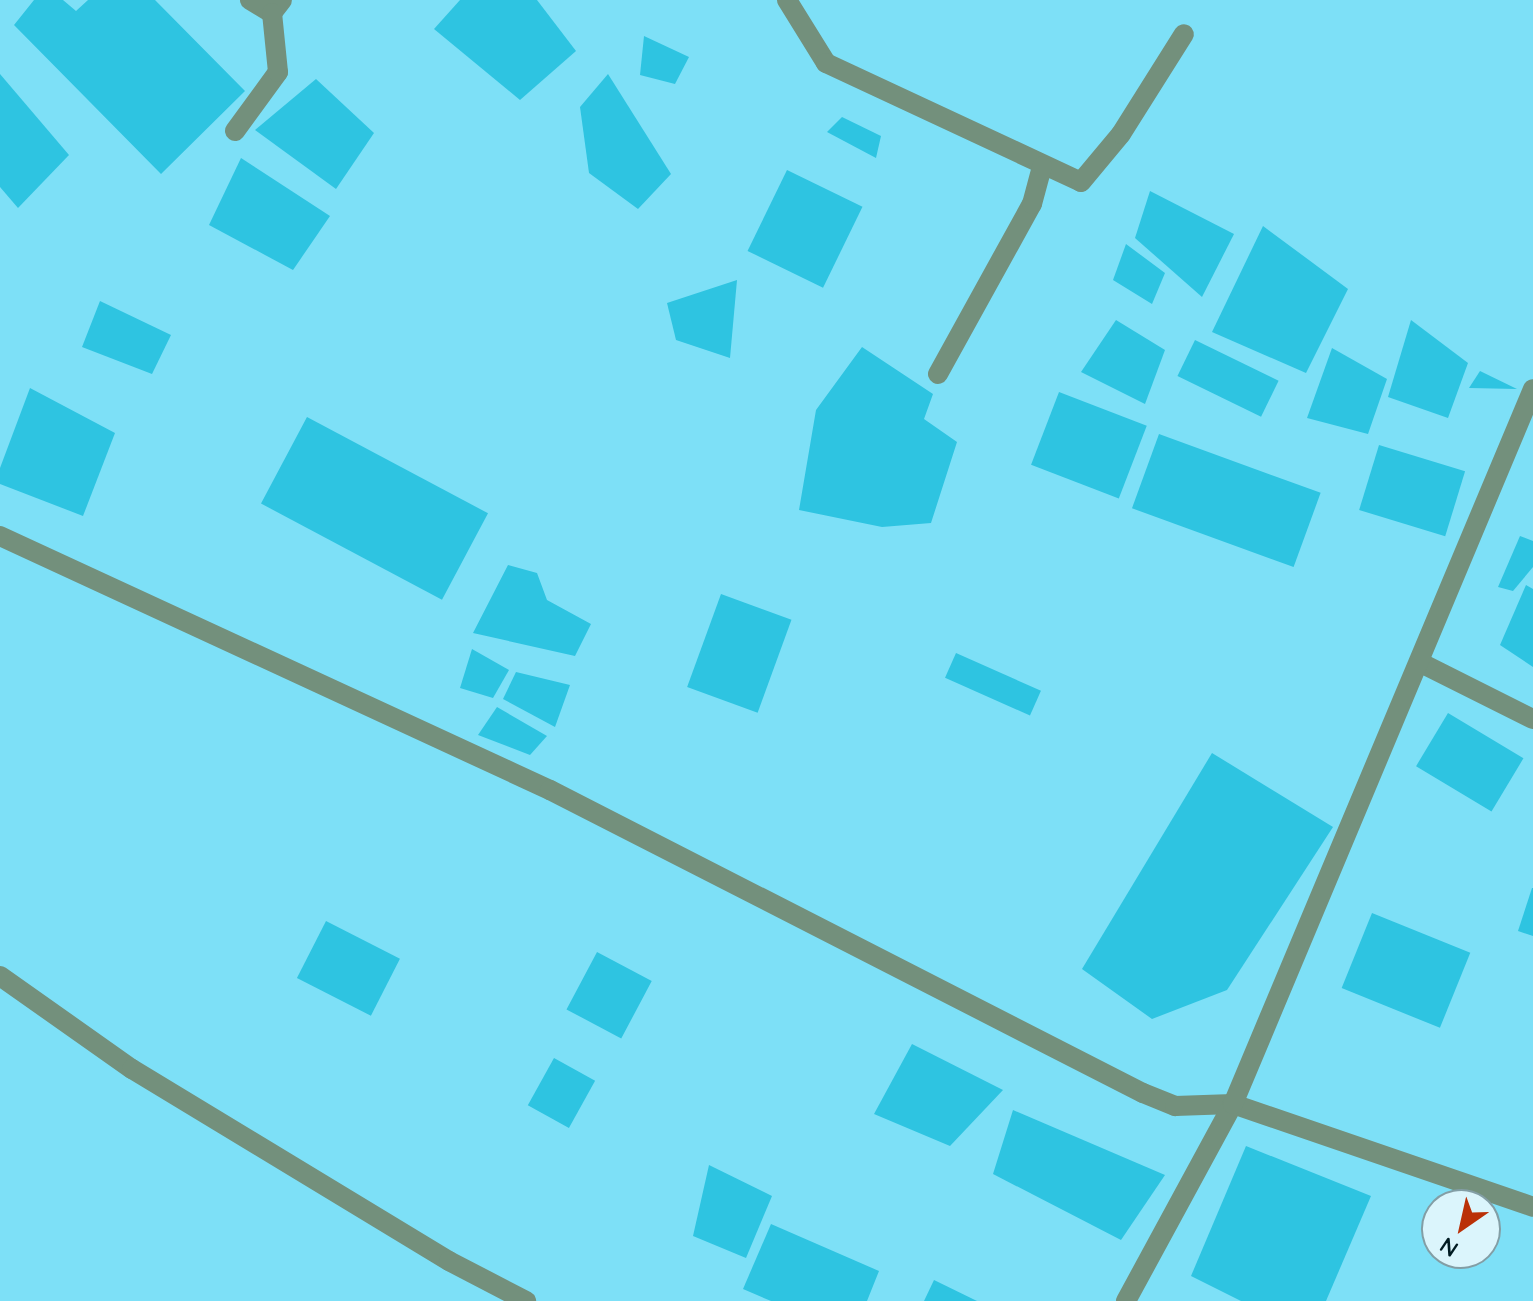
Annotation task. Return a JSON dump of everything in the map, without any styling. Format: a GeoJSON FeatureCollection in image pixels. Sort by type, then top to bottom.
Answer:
{"type":"FeatureCollection","features":[{"type":"Feature","properties":{"kind":"street"},"geometry":{"type":"LineString","coordinates":[[235,131],[278,72],[277,7],[250,0]]}},
{"type":"Feature","properties":{"kind":"street"},"geometry":{"type":"LineString","coordinates":[[787,0],[826,63],[1081,182],[1121,134],[1184,34]]}},
{"type":"Feature","properties":{"kind":"street"},"geometry":{"type":"LineString","coordinates":[[938,374],[1032,204],[1042,166]]}},
{"type":"Feature","properties":{"kind":"street"},"geometry":{"type":"LineString","coordinates":[[1126,1301],[1233,1104],[1533,389]]}},
{"type":"Feature","properties":{"kind":"street"},"geometry":{"type":"LineString","coordinates":[[0,536],[550,790],[1143,1093],[1175,1106],[1233,1104],[1533,1207]]}},
{"type":"Feature","properties":{"kind":"street"},"geometry":{"type":"LineString","coordinates":[[1419,662],[1533,719]]}},
{"type":"Feature","properties":{"kind":"street"},"geometry":{"type":"LineString","coordinates":[[0,976],[132,1069],[449,1261],[526,1301]]}},
{"type":"Feature","properties":{"kind":"building"},"geometry":{"type":"Polygon","coordinates":[[[34,0],[63,0],[76,11],[88,0],[155,0],[245,91],[161,174],[14,25],[34,0]]]}},
{"type":"Feature","properties":{"kind":"building"},"geometry":{"type":"Polygon","coordinates":[[[460,0],[537,0],[576,51],[520,100],[434,29],[460,0]]]}},
{"type":"Feature","properties":{"kind":"building"},"geometry":{"type":"Polygon","coordinates":[[[644,36],[689,57],[675,84],[640,75],[644,36]]]}},
{"type":"Feature","properties":{"kind":"building"},"geometry":{"type":"Polygon","coordinates":[[[0,74],[69,155],[18,208],[0,187],[0,74]]]}},
{"type":"Feature","properties":{"kind":"building"},"geometry":{"type":"Polygon","coordinates":[[[608,74],[671,174],[638,209],[589,173],[580,107],[608,74]]]}},
{"type":"Feature","properties":{"kind":"building"},"geometry":{"type":"Polygon","coordinates":[[[316,79],[374,133],[336,189],[255,130],[316,79]]]}},
{"type":"Feature","properties":{"kind":"building"},"geometry":{"type":"Polygon","coordinates":[[[842,117],[881,136],[876,158],[827,132],[842,117]]]}},
{"type":"Feature","properties":{"kind":"building"},"geometry":{"type":"Polygon","coordinates":[[[241,158],[330,216],[293,270],[209,225],[241,158]]]}},
{"type":"Feature","properties":{"kind":"building"},"geometry":{"type":"Polygon","coordinates":[[[787,170],[862,207],[823,288],[748,251],[787,170]]]}},
{"type":"Feature","properties":{"kind":"building"},"geometry":{"type":"Polygon","coordinates":[[[1150,191],[1234,234],[1202,297],[1135,238],[1150,191]]]}},
{"type":"Feature","properties":{"kind":"building"},"geometry":{"type":"Polygon","coordinates":[[[1263,226],[1348,289],[1306,373],[1212,332],[1263,226]]]}},
{"type":"Feature","properties":{"kind":"building"},"geometry":{"type":"Polygon","coordinates":[[[1126,244],[1165,273],[1152,304],[1113,280],[1126,244]]]}},
{"type":"Feature","properties":{"kind":"building"},"geometry":{"type":"Polygon","coordinates":[[[737,280],[730,358],[676,340],[667,303],[737,280]]]}},
{"type":"Feature","properties":{"kind":"building"},"geometry":{"type":"Polygon","coordinates":[[[100,301],[171,335],[152,374],[82,347],[100,301]]]}},
{"type":"Feature","properties":{"kind":"building"},"geometry":{"type":"Polygon","coordinates":[[[1116,320],[1165,350],[1145,404],[1081,372],[1116,320]]]}},
{"type":"Feature","properties":{"kind":"building"},"geometry":{"type":"Polygon","coordinates":[[[1411,320],[1468,363],[1448,418],[1388,397],[1411,320]]]}},
{"type":"Feature","properties":{"kind":"building"},"geometry":{"type":"Polygon","coordinates":[[[1195,340],[1279,381],[1261,417],[1177,376],[1195,340]]]}},
{"type":"Feature","properties":{"kind":"building"},"geometry":{"type":"Polygon","coordinates":[[[862,347],[933,394],[924,419],[957,442],[931,523],[882,527],[799,510],[816,410],[862,347]]]}},
{"type":"Feature","properties":{"kind":"building"},"geometry":{"type":"Polygon","coordinates":[[[1332,348],[1387,379],[1368,434],[1307,418],[1332,348]]]}},
{"type":"Feature","properties":{"kind":"building"},"geometry":{"type":"Polygon","coordinates":[[[1480,371],[1517,389],[1469,388],[1480,371]]]}},
{"type":"Feature","properties":{"kind":"building"},"geometry":{"type":"Polygon","coordinates":[[[30,388],[115,433],[83,516],[0,484],[0,468],[30,388]]]}},
{"type":"Feature","properties":{"kind":"building"},"geometry":{"type":"Polygon","coordinates":[[[1059,392],[1147,426],[1119,499],[1031,465],[1059,392]]]}},
{"type":"Feature","properties":{"kind":"building"},"geometry":{"type":"Polygon","coordinates":[[[307,417],[488,513],[442,600],[261,504],[307,417]]]}},
{"type":"Feature","properties":{"kind":"building"},"geometry":{"type":"Polygon","coordinates":[[[1159,434],[1321,493],[1294,567],[1132,508],[1159,434]]]}},
{"type":"Feature","properties":{"kind":"building"},"geometry":{"type":"Polygon","coordinates":[[[1379,445],[1465,471],[1445,536],[1359,510],[1379,445]]]}},
{"type":"Feature","properties":{"kind":"building"},"geometry":{"type":"Polygon","coordinates":[[[1520,536],[1533,541],[1533,567],[1513,591],[1498,587],[1520,536]]]}},
{"type":"Feature","properties":{"kind":"building"},"geometry":{"type":"Polygon","coordinates":[[[508,565],[537,573],[547,600],[591,624],[575,656],[473,633],[508,565]]]}},
{"type":"Feature","properties":{"kind":"building"},"geometry":{"type":"Polygon","coordinates":[[[1526,585],[1533,589],[1533,667],[1500,645],[1526,585]]]}},
{"type":"Feature","properties":{"kind":"building"},"geometry":{"type":"Polygon","coordinates":[[[721,594],[791,620],[758,713],[687,687],[721,594]]]}},
{"type":"Feature","properties":{"kind":"building"},"geometry":{"type":"Polygon","coordinates":[[[472,649],[509,670],[493,698],[460,688],[472,649]]]}},
{"type":"Feature","properties":{"kind":"building"},"geometry":{"type":"Polygon","coordinates":[[[956,653],[1041,691],[1030,715],[945,678],[956,653]]]}},
{"type":"Feature","properties":{"kind":"building"},"geometry":{"type":"Polygon","coordinates":[[[516,672],[570,685],[555,727],[503,699],[516,672]]]}},
{"type":"Feature","properties":{"kind":"building"},"geometry":{"type":"Polygon","coordinates":[[[497,707],[547,736],[530,755],[478,735],[497,707]]]}},
{"type":"Feature","properties":{"kind":"building"},"geometry":{"type":"Polygon","coordinates":[[[1448,713],[1523,758],[1491,811],[1416,766],[1448,713]]]}},
{"type":"Feature","properties":{"kind":"building"},"geometry":{"type":"Polygon","coordinates":[[[1212,753],[1333,827],[1227,990],[1152,1019],[1082,969],[1212,753]]]}},
{"type":"Feature","properties":{"kind":"building"},"geometry":{"type":"Polygon","coordinates":[[[1533,888],[1533,936],[1518,931],[1533,888]]]}},
{"type":"Feature","properties":{"kind":"building"},"geometry":{"type":"Polygon","coordinates":[[[1372,913],[1470,953],[1440,1028],[1342,988],[1372,913]]]}},
{"type":"Feature","properties":{"kind":"building"},"geometry":{"type":"Polygon","coordinates":[[[326,921],[400,959],[371,1016],[297,978],[326,921]]]}},
{"type":"Feature","properties":{"kind":"building"},"geometry":{"type":"Polygon","coordinates":[[[597,952],[652,981],[621,1038],[566,1009],[597,952]]]}},
{"type":"Feature","properties":{"kind":"building"},"geometry":{"type":"Polygon","coordinates":[[[912,1044],[1003,1090],[950,1146],[874,1114],[912,1044]]]}},
{"type":"Feature","properties":{"kind":"building"},"geometry":{"type":"Polygon","coordinates":[[[554,1058],[595,1081],[569,1128],[528,1105],[554,1058]]]}},
{"type":"Feature","properties":{"kind":"building"},"geometry":{"type":"Polygon","coordinates":[[[1013,1110],[1165,1175],[1121,1240],[993,1174],[1013,1110]]]}},
{"type":"Feature","properties":{"kind":"building"},"geometry":{"type":"Polygon","coordinates":[[[1246,1146],[1371,1196],[1326,1301],[1241,1301],[1191,1276],[1246,1146]]]}},
{"type":"Feature","properties":{"kind":"building"},"geometry":{"type":"Polygon","coordinates":[[[709,1165],[772,1196],[746,1258],[693,1236],[709,1165]]]}},
{"type":"Feature","properties":{"kind":"building"},"geometry":{"type":"Polygon","coordinates":[[[771,1224],[879,1271],[867,1301],[771,1301],[743,1289],[771,1224]]]}},
{"type":"Feature","properties":{"kind":"building"},"geometry":{"type":"Polygon","coordinates":[[[934,1280],[977,1301],[924,1301],[934,1280]]]}}]}
